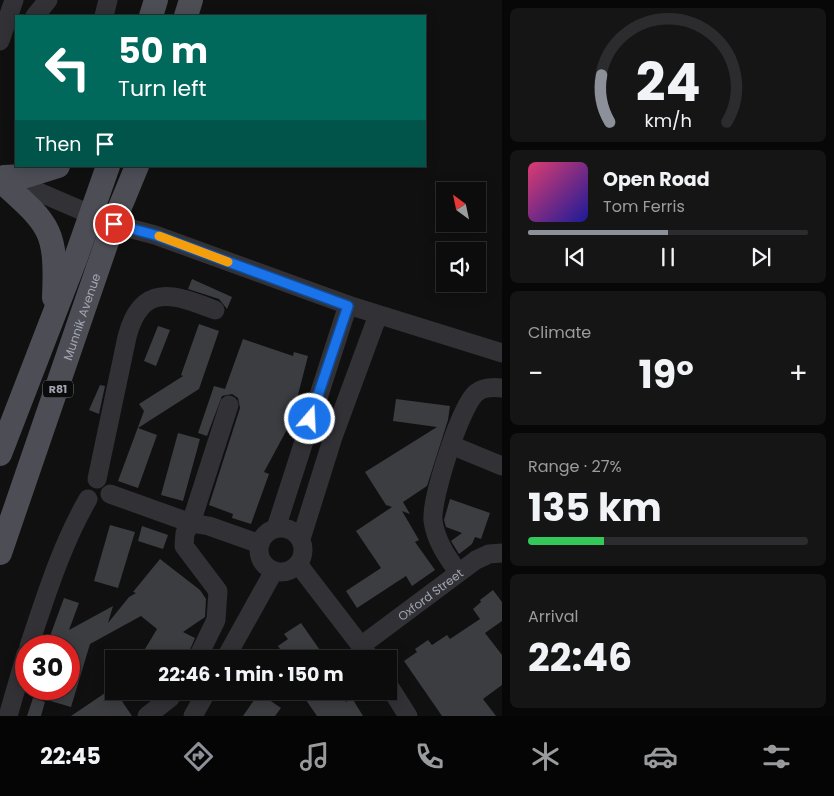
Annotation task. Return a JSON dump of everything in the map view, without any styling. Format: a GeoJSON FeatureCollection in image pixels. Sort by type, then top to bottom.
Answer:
{"type":"FeatureCollection","features":[{"type":"Feature","properties":{"kind":"main road"},"geometry":{"type":"LineString","coordinates":[[151,15],[156,0]]}},
{"type":"Feature","properties":{"kind":"main road"},"geometry":{"type":"LineString","coordinates":[[186,15],[191,0]]}},
{"type":"Feature","properties":{"kind":"main road"},"geometry":{"type":"LineString","coordinates":[[1,178],[26,176],[55,167]]}},
{"type":"Feature","properties":{"kind":"main road","name":"R81"},"geometry":{"type":"LineString","coordinates":[[0,454],[53,317],[108,167]]}},
{"type":"Feature","properties":{"kind":"main road","name":"Munnik Avenue"},"geometry":{"type":"LineString","coordinates":[[0,553],[114,224],[137,167]]}},
{"type":"Feature","properties":{"kind":"main road"},"geometry":{"type":"LineString","coordinates":[[1,178],[34,212],[50,233],[56,259],[53,317]]}},
{"type":"Feature","properties":{"kind":"street"},"geometry":{"type":"LineString","coordinates":[[0,41],[14,0]]}},
{"type":"Feature","properties":{"kind":"street"},"geometry":{"type":"LineString","coordinates":[[36,15],[48,0]]}},
{"type":"Feature","properties":{"kind":"street"},"geometry":{"type":"LineString","coordinates":[[104,15],[108,0]]}},
{"type":"Feature","properties":{"kind":"street"},"geometry":{"type":"LineString","coordinates":[[0,41],[15,31]]}},
{"type":"Feature","properties":{"kind":"street"},"geometry":{"type":"LineString","coordinates":[[1,178],[114,224],[155,235],[348,306],[502,353]]}},
{"type":"Feature","properties":{"kind":"street"},"geometry":{"type":"LineString","coordinates":[[97,479],[127,337],[131,322],[140,308],[154,298],[180,296],[215,310]]}},
{"type":"Feature","properties":{"kind":"street"},"geometry":{"type":"LineString","coordinates":[[276,528],[348,306]]}},
{"type":"Feature","properties":{"kind":"street"},"geometry":{"type":"LineString","coordinates":[[301,539],[291,529],[276,528],[267,532],[260,544],[262,560],[274,571],[287,571],[298,564],[304,552],[301,539],[339,420],[378,315]]}},
{"type":"Feature","properties":{"kind":"street"},"geometry":{"type":"LineString","coordinates":[[458,572],[441,548],[433,521],[436,495],[451,445],[469,400],[478,391],[490,387],[502,388]]}},
{"type":"Feature","properties":{"kind":"street"},"geometry":{"type":"LineString","coordinates":[[201,650],[216,620],[218,591],[184,546],[185,533],[191,523],[229,405]]}},
{"type":"Feature","properties":{"kind":"street"},"geometry":{"type":"LineString","coordinates":[[313,412],[339,420]]}},
{"type":"Feature","properties":{"kind":"street"},"geometry":{"type":"LineString","coordinates":[[451,445],[502,466]]}},
{"type":"Feature","properties":{"kind":"street"},"geometry":{"type":"LineString","coordinates":[[33,635],[57,563],[73,526],[88,500],[85,489],[87,484],[97,479],[107,483],[110,494]]}},
{"type":"Feature","properties":{"kind":"street"},"geometry":{"type":"LineString","coordinates":[[110,494],[191,523],[209,526],[260,544]]}},
{"type":"Feature","properties":{"kind":"street"},"geometry":{"type":"LineString","coordinates":[[88,500],[98,504],[103,502],[110,494]]}},
{"type":"Feature","properties":{"kind":"street","name":"Oxford Street"},"geometry":{"type":"LineString","coordinates":[[369,650],[458,572],[476,560],[490,554],[502,553]]}},
{"type":"Feature","properties":{"kind":"street"},"geometry":{"type":"LineString","coordinates":[[298,564],[365,650]]}},
{"type":"Feature","properties":{"kind":"street"},"geometry":{"type":"LineString","coordinates":[[230,650],[274,571]]}},
{"type":"Feature","properties":{"kind":"street"},"geometry":{"type":"LineString","coordinates":[[8,716],[15,692]]}},
{"type":"Feature","properties":{"kind":"street"},"geometry":{"type":"LineString","coordinates":[[397,699],[408,716]]}},
{"type":"Feature","properties":{"kind":"street"},"geometry":{"type":"LineString","coordinates":[[147,716],[167,700]]}},
{"type":"Feature","properties":{"kind":"street"},"geometry":{"type":"LineString","coordinates":[[193,716],[202,700]]}},
{"type":"Feature","properties":{"kind":"building"},"geometry":{"type":"Polygon","coordinates":[[[192,279],[232,297],[227,309],[219,299],[188,289],[192,279]]]}},
{"type":"Feature","properties":{"kind":"building"},"geometry":{"type":"Polygon","coordinates":[[[199,324],[219,331],[199,389],[138,428],[157,435],[138,488],[118,481],[144,411],[139,404],[183,376],[181,375],[199,324]]]}},
{"type":"Feature","properties":{"kind":"building"},"geometry":{"type":"Polygon","coordinates":[[[158,326],[170,330],[156,366],[144,361],[158,326]]]}},
{"type":"Feature","properties":{"kind":"building"},"geometry":{"type":"Polygon","coordinates":[[[243,339],[293,356],[294,352],[308,356],[291,422],[264,472],[269,474],[251,524],[232,518],[233,514],[209,505],[240,408],[238,398],[232,394],[222,396],[207,436],[198,433],[214,386],[225,389],[243,339]]]}},
{"type":"Feature","properties":{"kind":"building"},"geometry":{"type":"Polygon","coordinates":[[[100,385],[105,386],[99,414],[89,410],[100,385]]]}},
{"type":"Feature","properties":{"kind":"building"},"geometry":{"type":"Polygon","coordinates":[[[396,399],[450,406],[448,420],[427,486],[403,502],[410,514],[402,511],[419,540],[415,542],[435,570],[412,586],[406,576],[357,608],[346,591],[381,568],[356,531],[392,507],[386,505],[365,472],[437,427],[393,421],[396,399]]]}},
{"type":"Feature","properties":{"kind":"building"},"geometry":{"type":"Polygon","coordinates":[[[178,433],[200,439],[183,501],[161,495],[178,433]]]}},
{"type":"Feature","properties":{"kind":"building"},"geometry":{"type":"Polygon","coordinates":[[[450,499],[490,513],[481,539],[475,537],[472,544],[459,554],[451,541],[462,533],[446,527],[444,520],[450,499]]]}},
{"type":"Feature","properties":{"kind":"building"},"geometry":{"type":"Polygon","coordinates":[[[110,525],[135,532],[118,588],[94,581],[110,525]]]}},
{"type":"Feature","properties":{"kind":"building"},"geometry":{"type":"Polygon","coordinates":[[[142,526],[168,535],[163,549],[138,541],[142,526]]]}},
{"type":"Feature","properties":{"kind":"building"},"geometry":{"type":"Polygon","coordinates":[[[160,559],[200,590],[206,599],[205,617],[183,632],[195,638],[190,650],[144,650],[157,629],[141,616],[90,644],[80,677],[80,635],[50,635],[64,598],[79,603],[69,630],[113,606],[108,623],[129,597],[136,593],[133,592],[160,559]]]}},
{"type":"Feature","properties":{"kind":"building"},"geometry":{"type":"Polygon","coordinates":[[[493,590],[502,602],[502,621],[485,633],[502,655],[502,685],[483,699],[496,716],[442,716],[404,661],[417,652],[415,649],[428,640],[432,645],[447,635],[450,639],[480,619],[473,609],[481,602],[480,600],[493,590]]]}},
{"type":"Feature","properties":{"kind":"building"},"geometry":{"type":"Polygon","coordinates":[[[301,623],[320,650],[279,650],[280,649],[278,646],[288,639],[284,634],[301,623]]]}},
{"type":"Feature","properties":{"kind":"building"},"geometry":{"type":"Polygon","coordinates":[[[105,693],[105,700],[121,700],[132,716],[71,716],[105,693]]]}},
{"type":"Feature","properties":{"kind":"building"},"geometry":{"type":"Polygon","coordinates":[[[32,700],[45,702],[41,716],[27,716],[32,700]]]}},
{"type":"Feature","properties":{"kind":"building"},"geometry":{"type":"Polygon","coordinates":[[[47,700],[73,700],[71,707],[47,700]]]}},
{"type":"Feature","properties":{"kind":"building"},"geometry":{"type":"Polygon","coordinates":[[[254,700],[269,700],[281,708],[275,716],[243,716],[254,700]]]}},
{"type":"Feature","properties":{"kind":"building"},"geometry":{"type":"Polygon","coordinates":[[[306,700],[345,700],[346,702],[353,700],[363,716],[317,716],[306,700]]]}},
{"type":"Feature","properties":{"kind":"slow traffic"},"geometry":{"type":"LineString","coordinates":[[159,236],[228,262]]}},
{"type":"Feature","properties":{"kind":"route"},"geometry":{"type":"LineString","coordinates":[[114,224],[155,235],[348,306],[310,419]]}}]}
